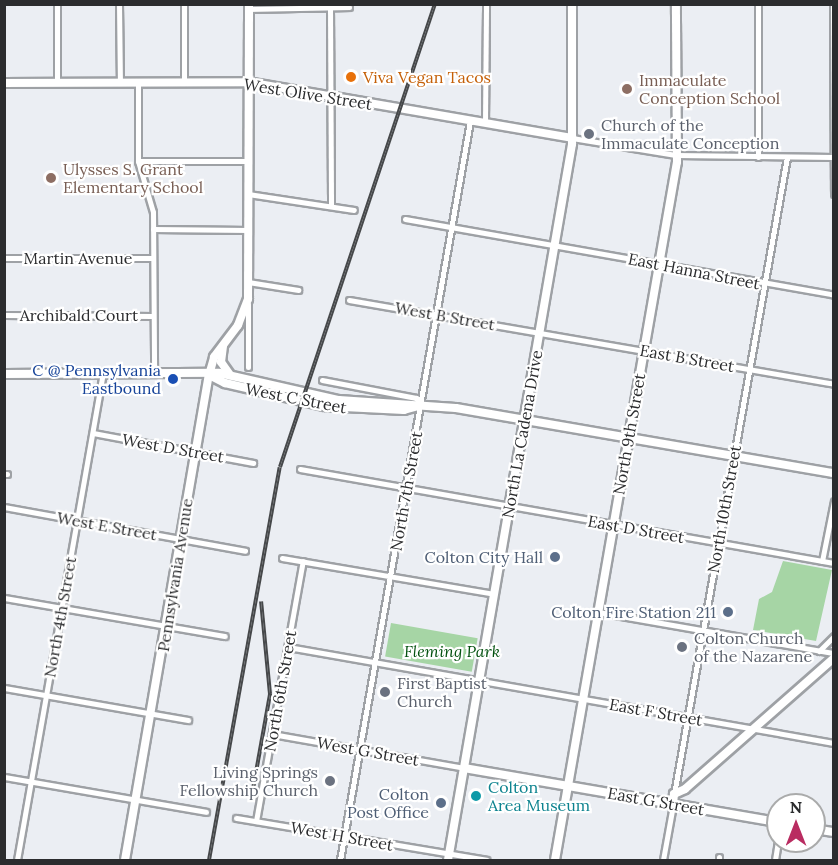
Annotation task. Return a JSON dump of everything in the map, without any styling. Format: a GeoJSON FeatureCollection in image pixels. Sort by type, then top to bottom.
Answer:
{"type":"FeatureCollection","features":[{"type":"Feature","properties":{"kind":"street"},"geometry":{"type":"LineString","coordinates":[[57,4],[57,83]]}},
{"type":"Feature","properties":{"kind":"street"},"geometry":{"type":"LineString","coordinates":[[119,4],[120,82]]}},
{"type":"Feature","properties":{"kind":"street"},"geometry":{"type":"LineString","coordinates":[[184,4],[184,83]]}},
{"type":"Feature","properties":{"kind":"street"},"geometry":{"type":"LineString","coordinates":[[485,123],[486,4]]}},
{"type":"Feature","properties":{"kind":"street","name":"North La Cadena Drive"},"geometry":{"type":"LineString","coordinates":[[448,858],[572,138],[572,4]]}},
{"type":"Feature","properties":{"kind":"street","name":"North 9th Street"},"geometry":{"type":"LineString","coordinates":[[555,861],[676,155],[676,4]]}},
{"type":"Feature","properties":{"kind":"street"},"geometry":{"type":"LineString","coordinates":[[758,4],[758,157]]}},
{"type":"Feature","properties":{"kind":"street"},"geometry":{"type":"LineString","coordinates":[[833,4],[834,194]]}},
{"type":"Feature","properties":{"kind":"street"},"geometry":{"type":"LineString","coordinates":[[249,7],[349,8]]}},
{"type":"Feature","properties":{"kind":"street","name":"Pennsylvania Avenue"},"geometry":{"type":"LineString","coordinates":[[248,367],[249,7]]}},
{"type":"Feature","properties":{"kind":"street"},"geometry":{"type":"LineString","coordinates":[[330,8],[331,206]]}},
{"type":"Feature","properties":{"kind":"street"},"geometry":{"type":"LineString","coordinates":[[138,82],[138,161],[153,212],[154,374]]}},
{"type":"Feature","properties":{"kind":"street","name":"West Olive Street"},"geometry":{"type":"LineString","coordinates":[[4,83],[248,82],[572,138]]}},
{"type":"Feature","properties":{"kind":"street","name":"North 7th Street"},"geometry":{"type":"LineString","coordinates":[[340,861],[470,120]]}},
{"type":"Feature","properties":{"kind":"street"},"geometry":{"type":"LineString","coordinates":[[572,138],[676,155],[833,157]]}},
{"type":"Feature","properties":{"kind":"street","name":"North 10th Street"},"geometry":{"type":"LineString","coordinates":[[663,861],[788,158]]}},
{"type":"Feature","properties":{"kind":"street"},"geometry":{"type":"LineString","coordinates":[[138,161],[249,161]]}},
{"type":"Feature","properties":{"kind":"street"},"geometry":{"type":"LineString","coordinates":[[248,194],[354,210]]}},
{"type":"Feature","properties":{"kind":"street","name":"East Hanna Street"},"geometry":{"type":"LineString","coordinates":[[405,219],[834,295]]}},
{"type":"Feature","properties":{"kind":"street"},"geometry":{"type":"LineString","coordinates":[[153,229],[249,230]]}},
{"type":"Feature","properties":{"kind":"street","name":"Martin Avenue"},"geometry":{"type":"LineString","coordinates":[[4,258],[152,258]]}},
{"type":"Feature","properties":{"kind":"street"},"geometry":{"type":"LineString","coordinates":[[248,282],[298,290]]}},
{"type":"Feature","properties":{"kind":"street","name":"Pennsylvania Avenue"},"geometry":{"type":"LineString","coordinates":[[125,861],[209,375],[223,346],[238,325],[248,299]]}},
{"type":"Feature","properties":{"kind":"street","name":"West B Street"},"geometry":{"type":"LineString","coordinates":[[349,300],[540,333]]}},
{"type":"Feature","properties":{"kind":"street","name":"Archibald Court"},"geometry":{"type":"LineString","coordinates":[[4,315],[153,316]]}},
{"type":"Feature","properties":{"kind":"street","name":"East B Street"},"geometry":{"type":"LineString","coordinates":[[540,333],[834,384]]}},
{"type":"Feature","properties":{"kind":"street"},"geometry":{"type":"LineString","coordinates":[[223,346],[221,362],[230,376]]}},
{"type":"Feature","properties":{"kind":"street","name":"West C Street"},"geometry":{"type":"LineString","coordinates":[[4,374],[230,376],[339,400],[420,405],[525,420],[834,473]]}},
{"type":"Feature","properties":{"kind":"street","name":"North 4th Street"},"geometry":{"type":"LineString","coordinates":[[17,861],[103,374]]}},
{"type":"Feature","properties":{"kind":"street","name":"West C Street"},"geometry":{"type":"LineString","coordinates":[[209,375],[225,383],[333,407],[404,410],[420,405]]}},
{"type":"Feature","properties":{"kind":"street"},"geometry":{"type":"LineString","coordinates":[[321,380],[416,398],[420,405]]}},
{"type":"Feature","properties":{"kind":"street","name":"West D Street"},"geometry":{"type":"LineString","coordinates":[[93,433],[253,463]]}},
{"type":"Feature","properties":{"kind":"street"},"geometry":{"type":"LineString","coordinates":[[300,469],[509,507]]}},
{"type":"Feature","properties":{"kind":"street"},"geometry":{"type":"LineString","coordinates":[[822,561],[834,501]]}},
{"type":"Feature","properties":{"kind":"street","name":"West E Street"},"geometry":{"type":"LineString","coordinates":[[4,507],[245,551]]}},
{"type":"Feature","properties":{"kind":"street","name":"East D Street"},"geometry":{"type":"LineString","coordinates":[[509,507],[834,563]]}},
{"type":"Feature","properties":{"kind":"street"},"geometry":{"type":"LineString","coordinates":[[282,558],[494,594]]}},
{"type":"Feature","properties":{"kind":"street","name":"North 6th Street"},"geometry":{"type":"LineString","coordinates":[[256,821],[303,561]]}},
{"type":"Feature","properties":{"kind":"street"},"geometry":{"type":"LineString","coordinates":[[4,598],[225,636]]}},
{"type":"Feature","properties":{"kind":"street"},"geometry":{"type":"LineString","coordinates":[[598,612],[834,653]]}},
{"type":"Feature","properties":{"kind":"street"},"geometry":{"type":"LineString","coordinates":[[819,651],[834,636]]}},
{"type":"Feature","properties":{"kind":"street","name":"East F Street"},"geometry":{"type":"LineString","coordinates":[[288,648],[834,743]]}},
{"type":"Feature","properties":{"kind":"street"},"geometry":{"type":"LineString","coordinates":[[674,794],[685,789],[834,658]]}},
{"type":"Feature","properties":{"kind":"street"},"geometry":{"type":"LineString","coordinates":[[4,688],[188,720]]}},
{"type":"Feature","properties":{"kind":"street","name":"West G Street"},"geometry":{"type":"LineString","coordinates":[[272,734],[464,768]]}},
{"type":"Feature","properties":{"kind":"street","name":"East G Street"},"geometry":{"type":"LineString","coordinates":[[464,768],[766,820]]}},
{"type":"Feature","properties":{"kind":"street"},"geometry":{"type":"LineString","coordinates":[[4,777],[206,812]]}},
{"type":"Feature","properties":{"kind":"street","name":"West H Street"},"geometry":{"type":"LineString","coordinates":[[236,818],[344,836],[448,858],[487,861]]}},
{"type":"Feature","properties":{"kind":"green space"},"geometry":{"type":"Polygon","coordinates":[[[783,561],[832,570],[816,641],[753,630],[759,599],[772,592],[783,561]]]}},
{"type":"Feature","properties":{"kind":"green space","name":"Fleming Park"},"geometry":{"type":"Polygon","coordinates":[[[391,623],[478,638],[472,672],[385,656],[391,623]]]}},
{"type":"Feature","properties":{"kind":"railway"},"geometry":{"type":"LineString","coordinates":[[209,860],[280,467],[435,4]]}},
{"type":"Feature","properties":{"kind":"railway"},"geometry":{"type":"LineString","coordinates":[[251,800],[270,694],[261,601]]}},
{"type":"Feature","properties":{"kind":"place","name":"Viva Vegan Tacos"},"geometry":{"type":"Point","coordinates":[351,77]}},
{"type":"Feature","properties":{"kind":"place","name":"Immaculate Conception School"},"geometry":{"type":"Point","coordinates":[627,89]}},
{"type":"Feature","properties":{"kind":"place","name":"Church of the Immaculate Conception"},"geometry":{"type":"Point","coordinates":[589,134]}},
{"type":"Feature","properties":{"kind":"place","name":"Ulysses S. Grant Elementary School"},"geometry":{"type":"Point","coordinates":[51,178]}},
{"type":"Feature","properties":{"kind":"place","name":"C @ Pennsylvania Eastbound"},"geometry":{"type":"Point","coordinates":[173,379]}},
{"type":"Feature","properties":{"kind":"place","name":"Colton City Hall"},"geometry":{"type":"Point","coordinates":[555,557]}},
{"type":"Feature","properties":{"kind":"place","name":"Colton Fire Station 211"},"geometry":{"type":"Point","coordinates":[728,612]}},
{"type":"Feature","properties":{"kind":"place","name":"Colton Church of the Nazarene"},"geometry":{"type":"Point","coordinates":[682,647]}},
{"type":"Feature","properties":{"kind":"place","name":"First Baptist Church"},"geometry":{"type":"Point","coordinates":[385,692]}},
{"type":"Feature","properties":{"kind":"place","name":"Living Springs Fellowship Church"},"geometry":{"type":"Point","coordinates":[330,781]}},
{"type":"Feature","properties":{"kind":"place","name":"Colton Area Museum"},"geometry":{"type":"Point","coordinates":[476,796]}},
{"type":"Feature","properties":{"kind":"place","name":"Colton Post Office"},"geometry":{"type":"Point","coordinates":[441,803]}}]}
